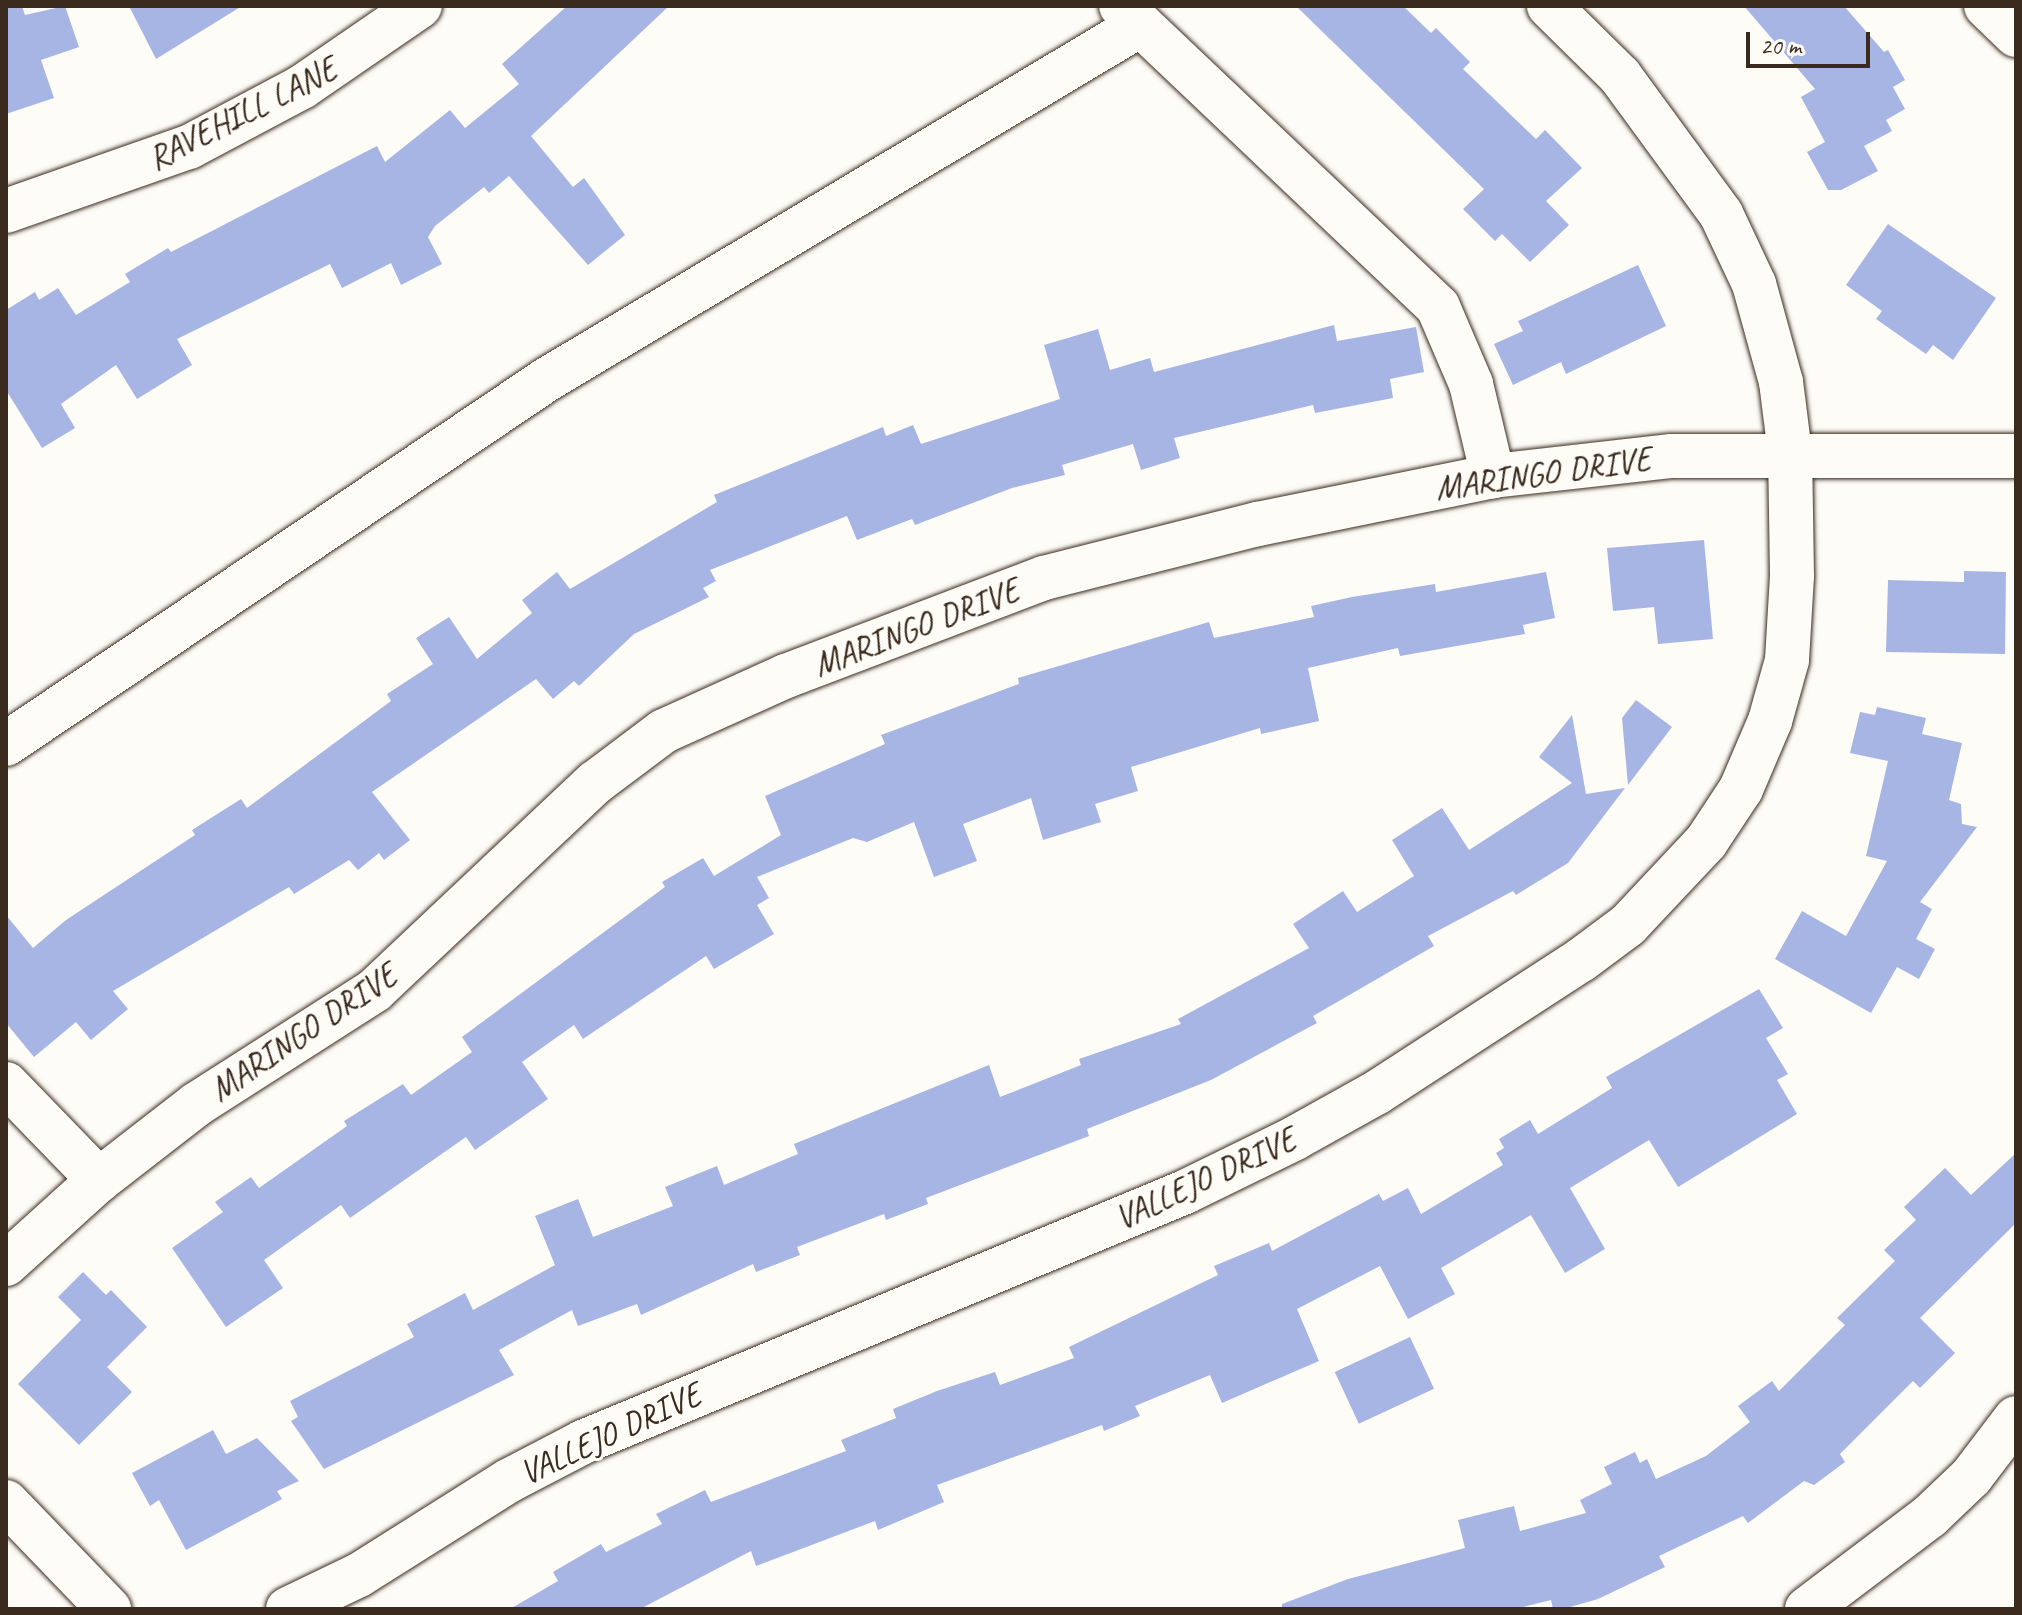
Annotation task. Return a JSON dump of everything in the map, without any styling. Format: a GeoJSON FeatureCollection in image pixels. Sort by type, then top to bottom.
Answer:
{"type":"FeatureCollection","features":[{"type":"Feature","properties":{"kind":"street","name":"RAVEHILL LANE"},"geometry":{"type":"LineString","coordinates":[[6,211],[189,147],[302,87],[420,6]]}},
{"type":"Feature","properties":{"kind":"street","name":"VALLEJO DRIVE"},"geometry":{"type":"LineString","coordinates":[[288,1609],[359,1575],[510,1480],[595,1436],[1185,1192],[1295,1138],[1376,1093],[1628,925],[1706,842],[1741,789],[1770,721],[1787,660],[1792,576],[1790,453],[1781,382],[1754,284],[1721,214],[1620,76],[1549,6]]}},
{"type":"Feature","properties":{"kind":"street"},"geometry":{"type":"LineString","coordinates":[[1986,6],[2016,35]]}},
{"type":"Feature","properties":{"kind":"street"},"geometry":{"type":"LineString","coordinates":[[6,744],[546,380],[1131,15],[1438,307],[1471,384],[1493,476]]}},
{"type":"Feature","properties":{"kind":"street","name":"MARINGO DRIVE"},"geometry":{"type":"LineString","coordinates":[[6,1264],[99,1180],[197,1104],[375,990],[596,782],[664,731],[786,676],[1044,578],[1258,524],[1493,476],[1672,456],[1790,453],[2016,456]]}},
{"type":"Feature","properties":{"kind":"street"},"geometry":{"type":"LineString","coordinates":[[6,1084],[99,1180]]}},
{"type":"Feature","properties":{"kind":"street"},"geometry":{"type":"LineString","coordinates":[[1807,1609],[1930,1516],[1971,1477],[2016,1418]]}},
{"type":"Feature","properties":{"kind":"street"},"geometry":{"type":"LineString","coordinates":[[6,1502],[109,1609]]}},
{"type":"Feature","properties":{"kind":"building"},"geometry":{"type":"Polygon","coordinates":[[[6,6],[22,6],[25,15],[65,6],[79,47],[41,60],[54,98],[6,114],[6,6]]]}},
{"type":"Feature","properties":{"kind":"building"},"geometry":{"type":"Polygon","coordinates":[[[129,6],[242,6],[156,59],[129,6]]]}},
{"type":"Feature","properties":{"kind":"building"},"geometry":{"type":"Polygon","coordinates":[[[567,6],[669,6],[531,136],[573,187],[584,178],[625,235],[588,265],[509,176],[489,193],[484,187],[435,226],[428,237],[442,264],[401,285],[391,263],[342,288],[330,264],[177,339],[192,365],[137,399],[116,365],[61,404],[75,428],[42,448],[6,390],[6,310],[35,292],[39,300],[58,288],[76,315],[130,282],[125,274],[168,248],[171,252],[377,146],[385,162],[450,110],[465,128],[519,84],[502,64],[567,6]]]}},
{"type":"Feature","properties":{"kind":"building"},"geometry":{"type":"Polygon","coordinates":[[[1296,6],[1403,6],[1431,33],[1436,28],[1470,62],[1463,69],[1536,139],[1545,130],[1582,168],[1546,201],[1569,225],[1530,262],[1502,234],[1495,241],[1463,209],[1484,189],[1296,6]]]}},
{"type":"Feature","properties":{"kind":"building"},"geometry":{"type":"Polygon","coordinates":[[[1744,6],[1844,6],[1884,52],[1888,50],[1905,80],[1893,87],[1905,109],[1886,120],[1892,131],[1864,146],[1878,171],[1841,190],[1828,190],[1807,152],[1825,142],[1801,97],[1815,89],[1744,6]]]}},
{"type":"Feature","properties":{"kind":"building"},"geometry":{"type":"Polygon","coordinates":[[[1888,224],[1996,298],[1953,360],[1933,345],[1926,354],[1876,319],[1882,311],[1846,285],[1888,224]]]}},
{"type":"Feature","properties":{"kind":"building"},"geometry":{"type":"Polygon","coordinates":[[[1638,265],[1666,326],[1566,374],[1561,362],[1513,385],[1494,344],[1523,331],[1518,321],[1638,265]]]}},
{"type":"Feature","properties":{"kind":"building"},"geometry":{"type":"Polygon","coordinates":[[[1334,325],[1337,341],[1416,327],[1424,372],[1390,379],[1393,398],[1315,413],[1313,405],[1174,438],[1180,458],[1141,470],[1133,444],[1062,465],[1065,475],[1012,488],[915,525],[912,519],[857,540],[847,516],[710,570],[716,581],[703,588],[709,597],[634,634],[579,686],[574,681],[553,699],[536,679],[372,792],[410,840],[384,860],[379,853],[358,870],[349,860],[294,894],[289,887],[113,991],[128,1009],[91,1040],[76,1022],[34,1057],[6,1023],[6,915],[33,948],[66,920],[195,835],[192,830],[241,799],[247,808],[391,701],[387,694],[433,664],[416,638],[449,617],[477,659],[532,613],[522,600],[557,572],[570,589],[717,502],[714,495],[883,427],[886,436],[913,425],[921,444],[1060,399],[1044,345],[1098,329],[1110,370],[1150,358],[1154,372],[1334,325]]]}},
{"type":"Feature","properties":{"kind":"building"},"geometry":{"type":"Polygon","coordinates":[[[1704,540],[1713,639],[1658,644],[1654,607],[1613,611],[1607,548],[1704,540]]]}},
{"type":"Feature","properties":{"kind":"building"},"geometry":{"type":"Polygon","coordinates":[[[1964,571],[2006,572],[2005,654],[1886,652],[1888,580],[1964,582],[1964,571]]]}},
{"type":"Feature","properties":{"kind":"building"},"geometry":{"type":"Polygon","coordinates":[[[1546,572],[1555,618],[1523,625],[1525,634],[1400,656],[1398,648],[1308,668],[1319,721],[1261,734],[1260,728],[1131,767],[1138,791],[1095,804],[1101,822],[1043,840],[1031,798],[963,824],[977,861],[934,877],[914,822],[867,842],[853,838],[757,877],[769,898],[757,905],[774,934],[714,969],[706,956],[583,1039],[574,1025],[522,1062],[548,1099],[475,1150],[466,1137],[350,1218],[341,1205],[264,1260],[283,1288],[226,1327],[172,1248],[223,1212],[215,1202],[251,1177],[259,1188],[347,1126],[344,1121],[403,1084],[411,1095],[472,1052],[462,1037],[665,887],[662,882],[703,858],[714,876],[781,835],[765,796],[885,744],[881,735],[1019,684],[1018,678],[1209,622],[1214,638],[1314,617],[1311,606],[1352,597],[1435,584],[1436,592],[1546,572]]]}},
{"type":"Feature","properties":{"kind":"building"},"geometry":{"type":"Polygon","coordinates":[[[1636,700],[1672,727],[1628,785],[1622,718],[1636,700]]]}},
{"type":"Feature","properties":{"kind":"building"},"geometry":{"type":"Polygon","coordinates":[[[1877,707],[1926,718],[1922,734],[1962,743],[1949,800],[1961,804],[1962,824],[1977,827],[1920,902],[1932,909],[1916,939],[1935,949],[1919,979],[1897,967],[1871,1013],[1775,959],[1802,911],[1846,936],[1887,861],[1866,856],[1888,761],[1850,753],[1860,712],[1875,715],[1877,707]]]}},
{"type":"Feature","properties":{"kind":"building"},"geometry":{"type":"Polygon","coordinates":[[[1572,715],[1586,794],[1625,788],[1568,863],[1516,895],[1513,891],[1428,936],[1434,946],[1313,1016],[1317,1023],[1211,1080],[1087,1129],[1089,1136],[926,1198],[928,1204],[886,1220],[884,1214],[797,1247],[800,1255],[756,1272],[753,1264],[641,1315],[637,1304],[578,1326],[572,1310],[499,1350],[514,1375],[324,1469],[291,1421],[298,1417],[290,1401],[414,1337],[407,1324],[465,1293],[473,1310],[555,1265],[535,1216],[578,1199],[593,1237],[673,1206],[665,1187],[717,1166],[724,1185],[798,1154],[794,1144],[989,1065],[1000,1097],[1081,1065],[1079,1059],[1181,1024],[1178,1019],[1309,948],[1293,924],[1343,891],[1357,912],[1414,876],[1392,840],[1442,808],[1469,850],[1572,783],[1539,757],[1572,715]]]}},
{"type":"Feature","properties":{"kind":"building"},"geometry":{"type":"Polygon","coordinates":[[[1759,989],[1783,1028],[1766,1038],[1788,1074],[1777,1080],[1797,1114],[1678,1187],[1649,1140],[1570,1188],[1605,1249],[1565,1273],[1531,1215],[1441,1268],[1455,1294],[1408,1319],[1380,1266],[1297,1309],[1319,1361],[1222,1403],[1210,1375],[1135,1406],[1140,1416],[1104,1431],[1102,1425],[937,1485],[944,1502],[878,1530],[875,1521],[756,1566],[751,1551],[640,1609],[510,1609],[558,1581],[553,1572],[601,1544],[606,1552],[662,1524],[656,1514],[705,1490],[711,1502],[846,1451],[841,1440],[896,1418],[893,1409],[937,1391],[995,1372],[1000,1385],[1074,1358],[1069,1347],[1218,1275],[1214,1266],[1269,1243],[1272,1251],[1379,1194],[1383,1201],[1408,1188],[1421,1214],[1503,1165],[1496,1153],[1504,1148],[1499,1139],[1530,1120],[1538,1134],[1612,1088],[1606,1077],[1759,989]]]}},
{"type":"Feature","properties":{"kind":"building"},"geometry":{"type":"Polygon","coordinates":[[[2016,1153],[2016,1223],[1920,1318],[1955,1353],[1920,1388],[1913,1381],[1840,1454],[1845,1462],[1814,1485],[1804,1481],[1748,1523],[1743,1516],[1659,1556],[1665,1567],[1598,1599],[1563,1609],[1553,1609],[1551,1600],[1515,1609],[1282,1609],[1282,1604],[1348,1579],[1465,1548],[1458,1520],[1514,1506],[1520,1531],[1586,1513],[1580,1500],[1612,1484],[1604,1467],[1635,1452],[1640,1463],[1647,1459],[1656,1479],[1706,1456],[1750,1422],[1738,1406],[1772,1381],[1779,1391],[1845,1325],[1837,1318],[1895,1261],[1884,1250],[1916,1220],[1904,1207],[1945,1168],[1971,1195],[2016,1153]]]}},
{"type":"Feature","properties":{"kind":"building"},"geometry":{"type":"Polygon","coordinates":[[[83,1272],[106,1295],[111,1290],[147,1327],[107,1367],[132,1392],[79,1445],[18,1384],[81,1320],[58,1297],[83,1272]]]}},
{"type":"Feature","properties":{"kind":"building"},"geometry":{"type":"Polygon","coordinates":[[[1410,1337],[1434,1389],[1359,1424],[1335,1372],[1410,1337]]]}},
{"type":"Feature","properties":{"kind":"building"},"geometry":{"type":"Polygon","coordinates":[[[213,1430],[226,1454],[257,1438],[299,1481],[277,1491],[282,1499],[186,1550],[159,1500],[150,1506],[132,1473],[213,1430]]]}}]}
